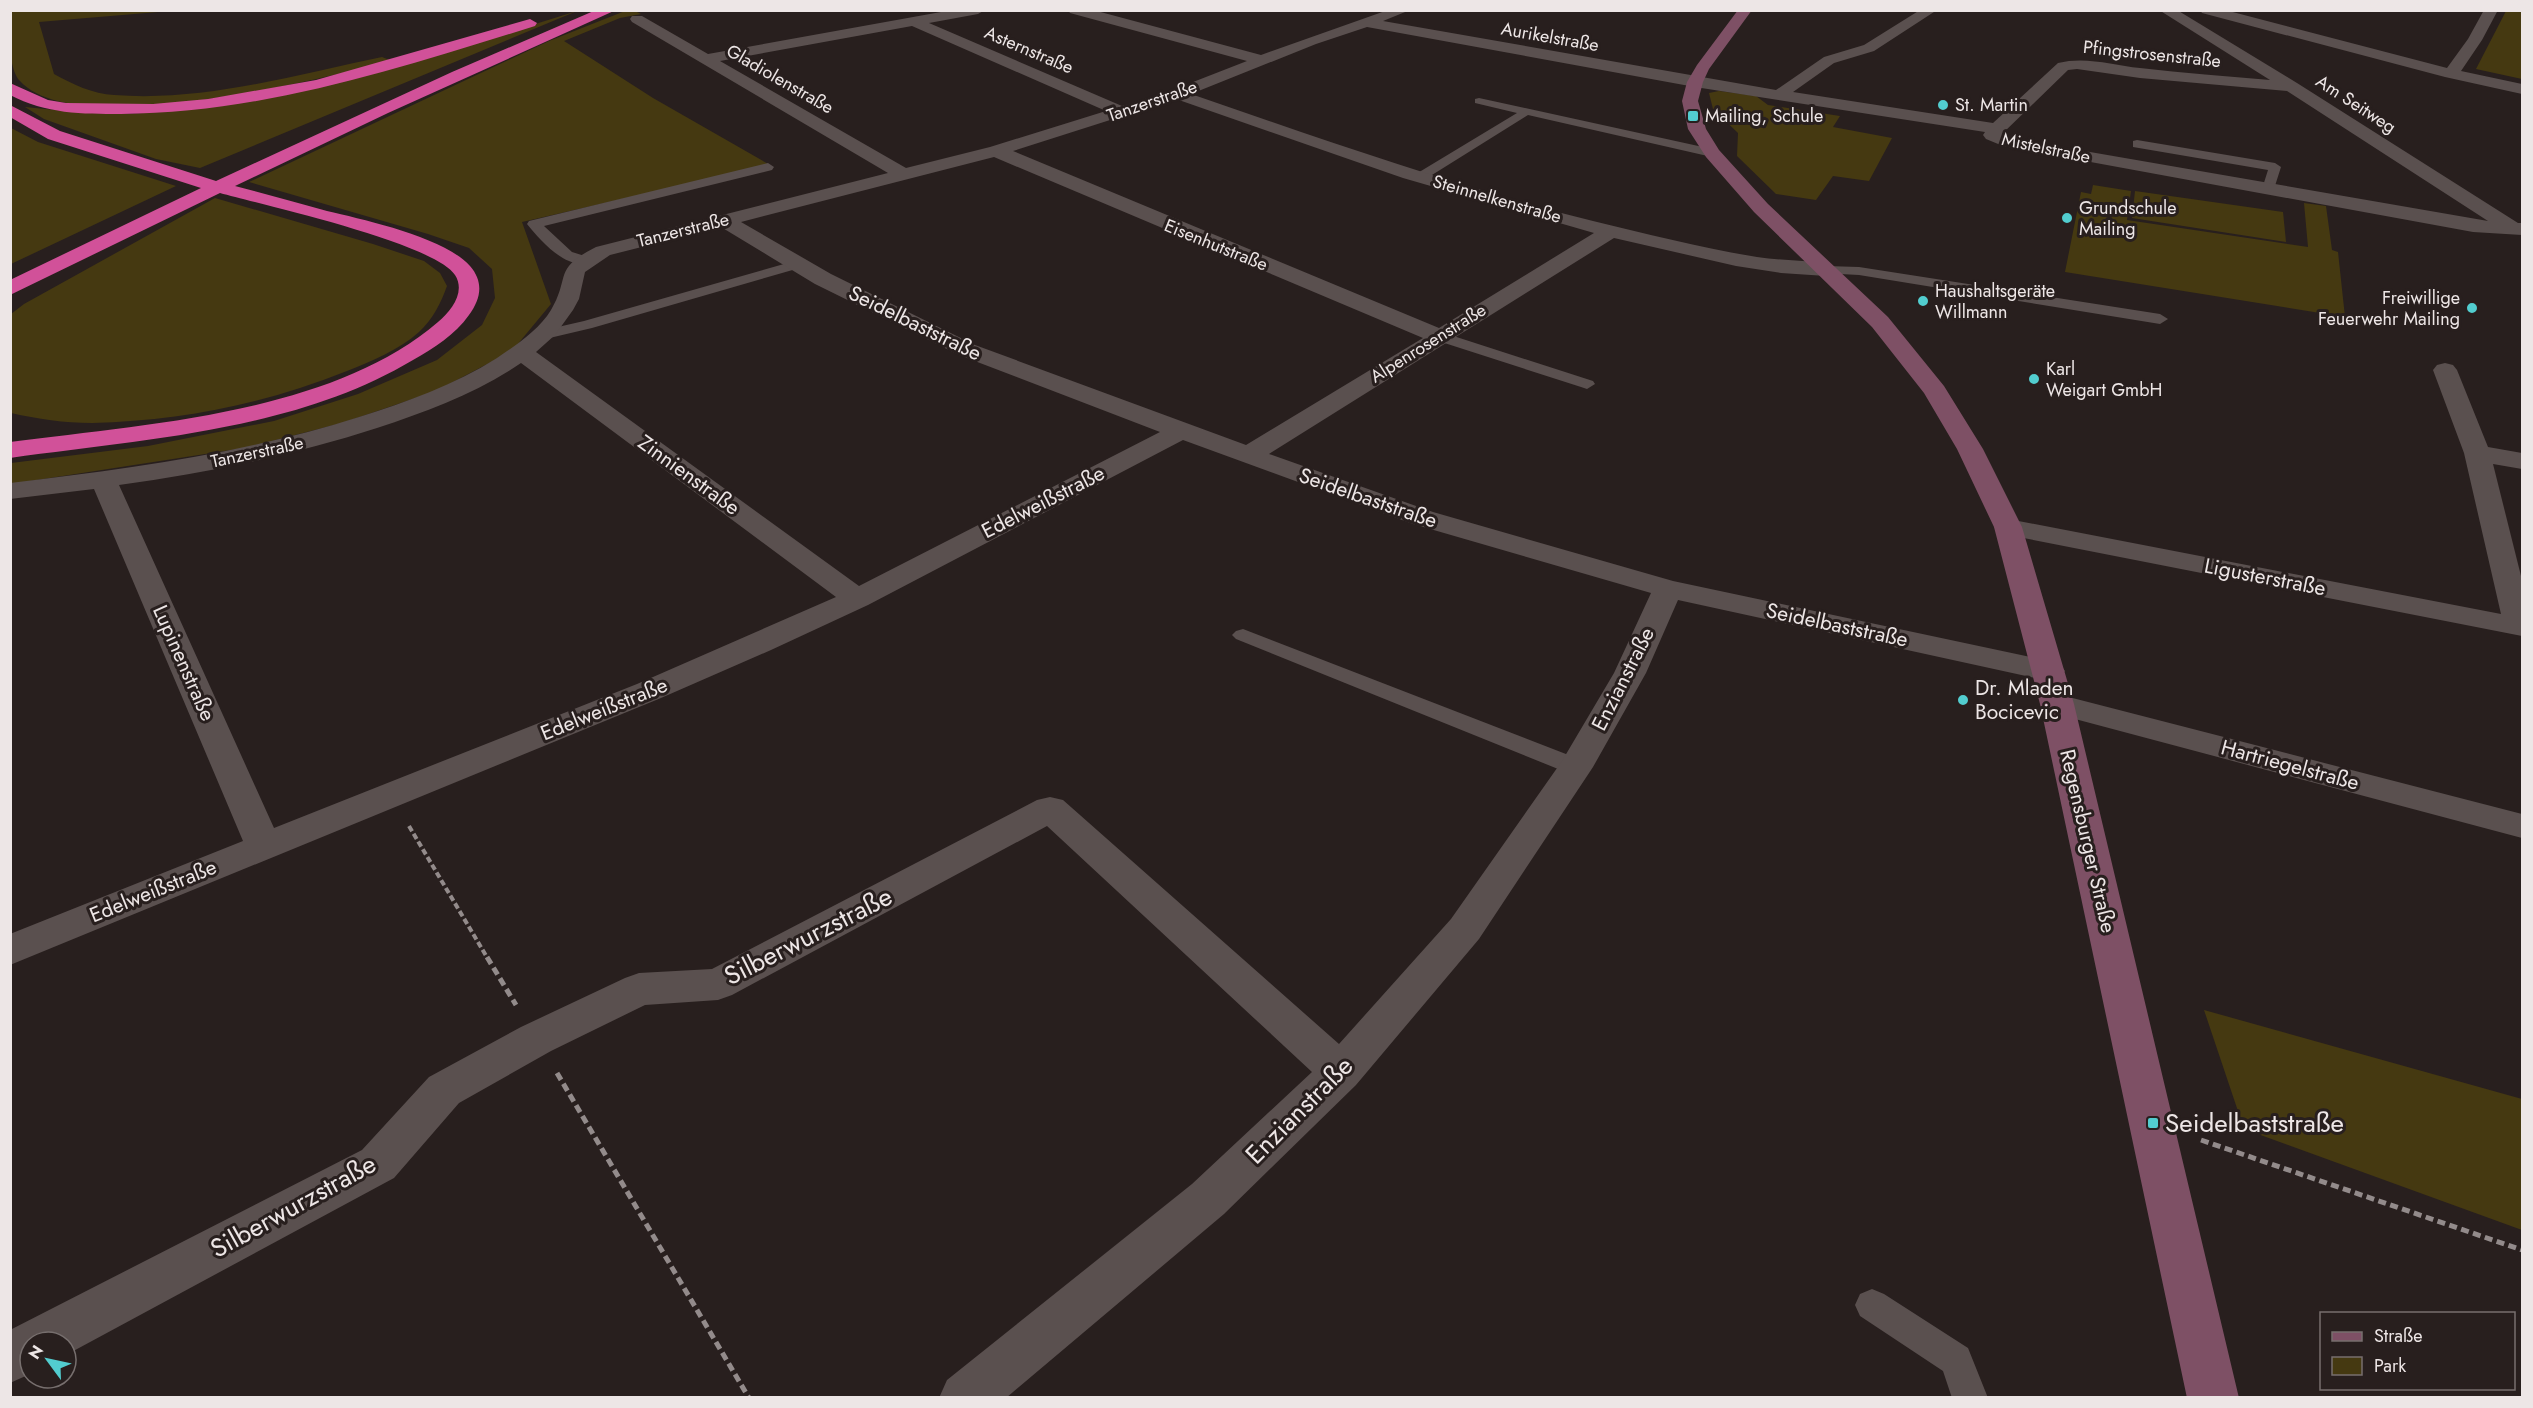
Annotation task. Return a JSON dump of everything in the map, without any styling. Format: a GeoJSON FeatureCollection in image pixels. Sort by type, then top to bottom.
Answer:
{"type":"FeatureCollection","features":[{"type":"Feature","properties":{"kind":"highway"},"geometry":{"type":"LineString","coordinates":[[10,88],[36,102],[87,109],[161,108],[213,102],[281,91],[334,79],[430,54],[572,10]]}},
{"type":"Feature","properties":{"kind":"highway"},"geometry":{"type":"LineString","coordinates":[[10,273],[426,78],[590,10]]}},
{"type":"Feature","properties":{"kind":"highway"},"geometry":{"type":"LineString","coordinates":[[10,289],[394,104],[528,43],[609,10]]}},
{"type":"Feature","properties":{"kind":"highway"},"geometry":{"type":"LineString","coordinates":[[10,110],[54,135],[159,170],[402,238],[450,259],[467,276],[470,293],[460,312],[444,328],[416,349],[338,387],[308,398],[168,429],[10,450]]}},
{"type":"Feature","properties":{"kind":"highway"},"geometry":{"type":"LineString","coordinates":[[10,303],[90,250]]}},
{"type":"Feature","properties":{"kind":"highway"},"geometry":{"type":"LineString","coordinates":[[10,425],[58,433],[116,435]]}},
{"type":"Feature","properties":{"kind":"street","name":"Asternstraße"},"geometry":{"type":"LineString","coordinates":[[887,10],[1123,112]]}},
{"type":"Feature","properties":{"kind":"street"},"geometry":{"type":"LineString","coordinates":[[706,59],[978,10]]}},
{"type":"Feature","properties":{"kind":"street"},"geometry":{"type":"LineString","coordinates":[[1076,10],[1264,60]]}},
{"type":"Feature","properties":{"kind":"street","name":"Tanzerstraße"},"geometry":{"type":"LineString","coordinates":[[10,491],[104,480],[279,449],[346,431],[410,408],[483,376],[531,343],[562,310],[569,295],[573,272],[583,260],[632,242],[996,151],[1176,94],[1264,60],[1362,18],[1403,10]]}},
{"type":"Feature","properties":{"kind":"street","name":"Regensburger Straße"},"geometry":{"type":"LineString","coordinates":[[1745,10],[1702,68],[1695,82],[1690,101],[1697,129],[1712,153],[1761,208],[1880,322],[1935,391],[1970,449],[2008,527],[2053,688],[2213,1398]]}},
{"type":"Feature","properties":{"kind":"street"},"geometry":{"type":"LineString","coordinates":[[1779,95],[1829,60],[1869,48],[1930,10]]}},
{"type":"Feature","properties":{"kind":"street"},"geometry":{"type":"LineString","coordinates":[[2208,10],[2451,74],[2523,90]]}},
{"type":"Feature","properties":{"kind":"street"},"geometry":{"type":"LineString","coordinates":[[2451,74],[2475,40],[2491,10]]}},
{"type":"Feature","properties":{"kind":"street","name":"Am Seitweg"},"geometry":{"type":"LineString","coordinates":[[2174,11],[2519,230]]}},
{"type":"Feature","properties":{"kind":"street","name":"Aurikelstraße"},"geometry":{"type":"LineString","coordinates":[[1362,18],[1695,82]]}},
{"type":"Feature","properties":{"kind":"street","name":"Gladiolenstraße"},"geometry":{"type":"LineString","coordinates":[[637,19],[903,174]]}},
{"type":"Feature","properties":{"kind":"street","name":"Pfingstrosenstraße"},"geometry":{"type":"LineString","coordinates":[[1997,129],[2063,66],[2077,64],[2140,73],[2291,86]]}},
{"type":"Feature","properties":{"kind":"street","name":"Mistelstraße"},"geometry":{"type":"LineString","coordinates":[[1695,82],[1997,129]]}},
{"type":"Feature","properties":{"kind":"street","name":"Steinnelkenstraße"},"geometry":{"type":"LineString","coordinates":[[1176,94],[1420,177],[1610,232],[1769,266],[1826,270]]}},
{"type":"Feature","properties":{"kind":"street","name":"Mistelstraße"},"geometry":{"type":"LineString","coordinates":[[1997,129],[1992,135],[2003,141],[2474,226],[2519,230]]}},
{"type":"Feature","properties":{"kind":"street","name":"Eisenhutstraße"},"geometry":{"type":"LineString","coordinates":[[996,151],[1438,336]]}},
{"type":"Feature","properties":{"kind":"street","name":"Seidelbaststraße"},"geometry":{"type":"LineString","coordinates":[[724,220],[823,279],[967,350],[1247,456],[1423,518],[1668,589],[2053,688]]}},
{"type":"Feature","properties":{"kind":"street","name":"Alpenrosenstraße"},"geometry":{"type":"LineString","coordinates":[[1247,456],[1438,336],[1610,232]]}},
{"type":"Feature","properties":{"kind":"street","name":"Zinnienstraße"},"geometry":{"type":"LineString","coordinates":[[531,343],[857,599]]}},
{"type":"Feature","properties":{"kind":"street"},"geometry":{"type":"LineString","coordinates":[[2445,370],[2477,453],[2521,627]]}},
{"type":"Feature","properties":{"kind":"street","name":"Edelweißstraße"},"geometry":{"type":"LineString","coordinates":[[10,950],[649,691],[857,599],[1180,431]]}},
{"type":"Feature","properties":{"kind":"street"},"geometry":{"type":"LineString","coordinates":[[2477,453],[2523,460]]}},
{"type":"Feature","properties":{"kind":"street","name":"Lupinenstraße"},"geometry":{"type":"LineString","coordinates":[[104,480],[264,846]]}},
{"type":"Feature","properties":{"kind":"street","name":"Ligusterstraße"},"geometry":{"type":"LineString","coordinates":[[2008,527],[2521,627]]}},
{"type":"Feature","properties":{"kind":"street","name":"Enzianstraße"},"geometry":{"type":"LineString","coordinates":[[965,1398],[1208,1199],[1341,1072],[1465,929],[1576,767],[1630,673],[1668,589]]}},
{"type":"Feature","properties":{"kind":"street","name":"Hartriegelstraße"},"geometry":{"type":"LineString","coordinates":[[2053,688],[2523,826]]}},
{"type":"Feature","properties":{"kind":"street","name":"Silberwurzstraße"},"geometry":{"type":"LineString","coordinates":[[63,1330],[378,1164],[444,1090],[536,1038],[639,990],[718,984],[1050,809],[1341,1072]]}},
{"type":"Feature","properties":{"kind":"lane"},"geometry":{"type":"LineString","coordinates":[[1479,101],[1712,153]]}},
{"type":"Feature","properties":{"kind":"lane"},"geometry":{"type":"LineString","coordinates":[[1420,177],[1526,112]]}},
{"type":"Feature","properties":{"kind":"lane"},"geometry":{"type":"LineString","coordinates":[[2138,144],[2275,167],[2268,189]]}},
{"type":"Feature","properties":{"kind":"lane"},"geometry":{"type":"LineString","coordinates":[[583,260],[567,255],[534,224],[768,167]]}},
{"type":"Feature","properties":{"kind":"lane"},"geometry":{"type":"LineString","coordinates":[[531,343],[798,264]]}},
{"type":"Feature","properties":{"kind":"lane"},"geometry":{"type":"LineString","coordinates":[[1826,270],[1858,271],[2160,319]]}},
{"type":"Feature","properties":{"kind":"lane"},"geometry":{"type":"LineString","coordinates":[[1438,336],[1587,384]]}},
{"type":"Feature","properties":{"kind":"lane"},"geometry":{"type":"LineString","coordinates":[[1243,635],[1576,767]]}},
{"type":"Feature","properties":{"kind":"lane"},"geometry":{"type":"LineString","coordinates":[[1872,1305],[1956,1360],[1970,1398]]}},
{"type":"Feature","properties":{"kind":"path"},"geometry":{"type":"LineString","coordinates":[[392,796],[749,1398]]}},
{"type":"Feature","properties":{"kind":"path"},"geometry":{"type":"LineString","coordinates":[[2152,1123],[2523,1250]]}},
{"type":"Feature","properties":{"kind":"green space"},"geometry":{"type":"Polygon","coordinates":[[[10,11],[170,11],[39,22],[54,74],[98,93],[148,96],[182,95],[283,79],[382,57],[392,61],[310,80],[199,101],[142,106],[91,106],[49,98],[20,81],[11,57],[10,11]]]}},
{"type":"Feature","properties":{"kind":"green space"},"geometry":{"type":"Polygon","coordinates":[[[577,11],[200,168],[156,159],[44,119],[25,107],[86,113],[131,114],[181,110],[435,55],[577,11]]]}},
{"type":"Feature","properties":{"kind":"green space"},"geometry":{"type":"Polygon","coordinates":[[[625,11],[640,11],[637,12],[641,14],[620,18],[564,41],[653,98],[770,165],[522,222],[551,304],[512,351],[436,391],[342,423],[244,448],[11,484],[11,463],[148,446],[274,421],[358,394],[437,360],[482,325],[495,298],[492,269],[469,248],[249,182],[549,41],[625,11]]]}},
{"type":"Feature","properties":{"kind":"green space"},"geometry":{"type":"Polygon","coordinates":[[[2506,11],[2522,11],[2522,79],[2476,69],[2506,11]]]}},
{"type":"Feature","properties":{"kind":"green space"},"geometry":{"type":"Polygon","coordinates":[[[1719,91],[1756,96],[1768,105],[1840,116],[1833,127],[1892,138],[1869,181],[1833,176],[1816,200],[1776,194],[1737,156],[1738,133],[1713,109],[1709,93],[1719,91]]]}},
{"type":"Feature","properties":{"kind":"green space"},"geometry":{"type":"Polygon","coordinates":[[[11,128],[38,142],[176,186],[11,264],[11,128]]]}},
{"type":"Feature","properties":{"kind":"green space"},"geometry":{"type":"Polygon","coordinates":[[[2093,185],[2131,191],[2127,220],[2308,247],[2304,203],[2326,206],[2332,250],[2338,252],[2345,317],[2065,272],[2081,192],[2091,194],[2093,185]]]}},
{"type":"Feature","properties":{"kind":"green space"},"geometry":{"type":"Polygon","coordinates":[[[2135,191],[2283,212],[2286,242],[2132,218],[2135,191]]]}},
{"type":"Feature","properties":{"kind":"green space"},"geometry":{"type":"Polygon","coordinates":[[[215,198],[424,261],[440,273],[447,286],[442,299],[424,327],[394,350],[316,383],[285,393],[222,409],[125,422],[71,422],[11,413],[11,314],[24,304],[215,198]]]}},
{"type":"Feature","properties":{"kind":"green space"},"geometry":{"type":"Polygon","coordinates":[[[2204,1010],[2522,1099],[2522,1230],[2244,1129],[2204,1010]]]}},
{"type":"Feature","properties":{"kind":"place","name":"St. Martin"},"geometry":{"type":"Point","coordinates":[1943,105]}},
{"type":"Feature","properties":{"kind":"place","name":"Mailing, Schule"},"geometry":{"type":"Point","coordinates":[1693,116]}},
{"type":"Feature","properties":{"kind":"place","name":"Grundschule Mailing"},"geometry":{"type":"Point","coordinates":[2067,218]}},
{"type":"Feature","properties":{"kind":"place","name":"Haushaltsgeräte Willmann"},"geometry":{"type":"Point","coordinates":[1923,301]}},
{"type":"Feature","properties":{"kind":"place","name":"Freiwillige Feuerwehr Mailing"},"geometry":{"type":"Point","coordinates":[2472,308]}},
{"type":"Feature","properties":{"kind":"place","name":"Karl Weigart GmbH"},"geometry":{"type":"Point","coordinates":[2034,379]}},
{"type":"Feature","properties":{"kind":"place","name":"Dr. Mladen Bocicevic"},"geometry":{"type":"Point","coordinates":[1963,700]}},
{"type":"Feature","properties":{"kind":"place","name":"Seidelbaststraße"},"geometry":{"type":"Point","coordinates":[2153,1123]}}]}
